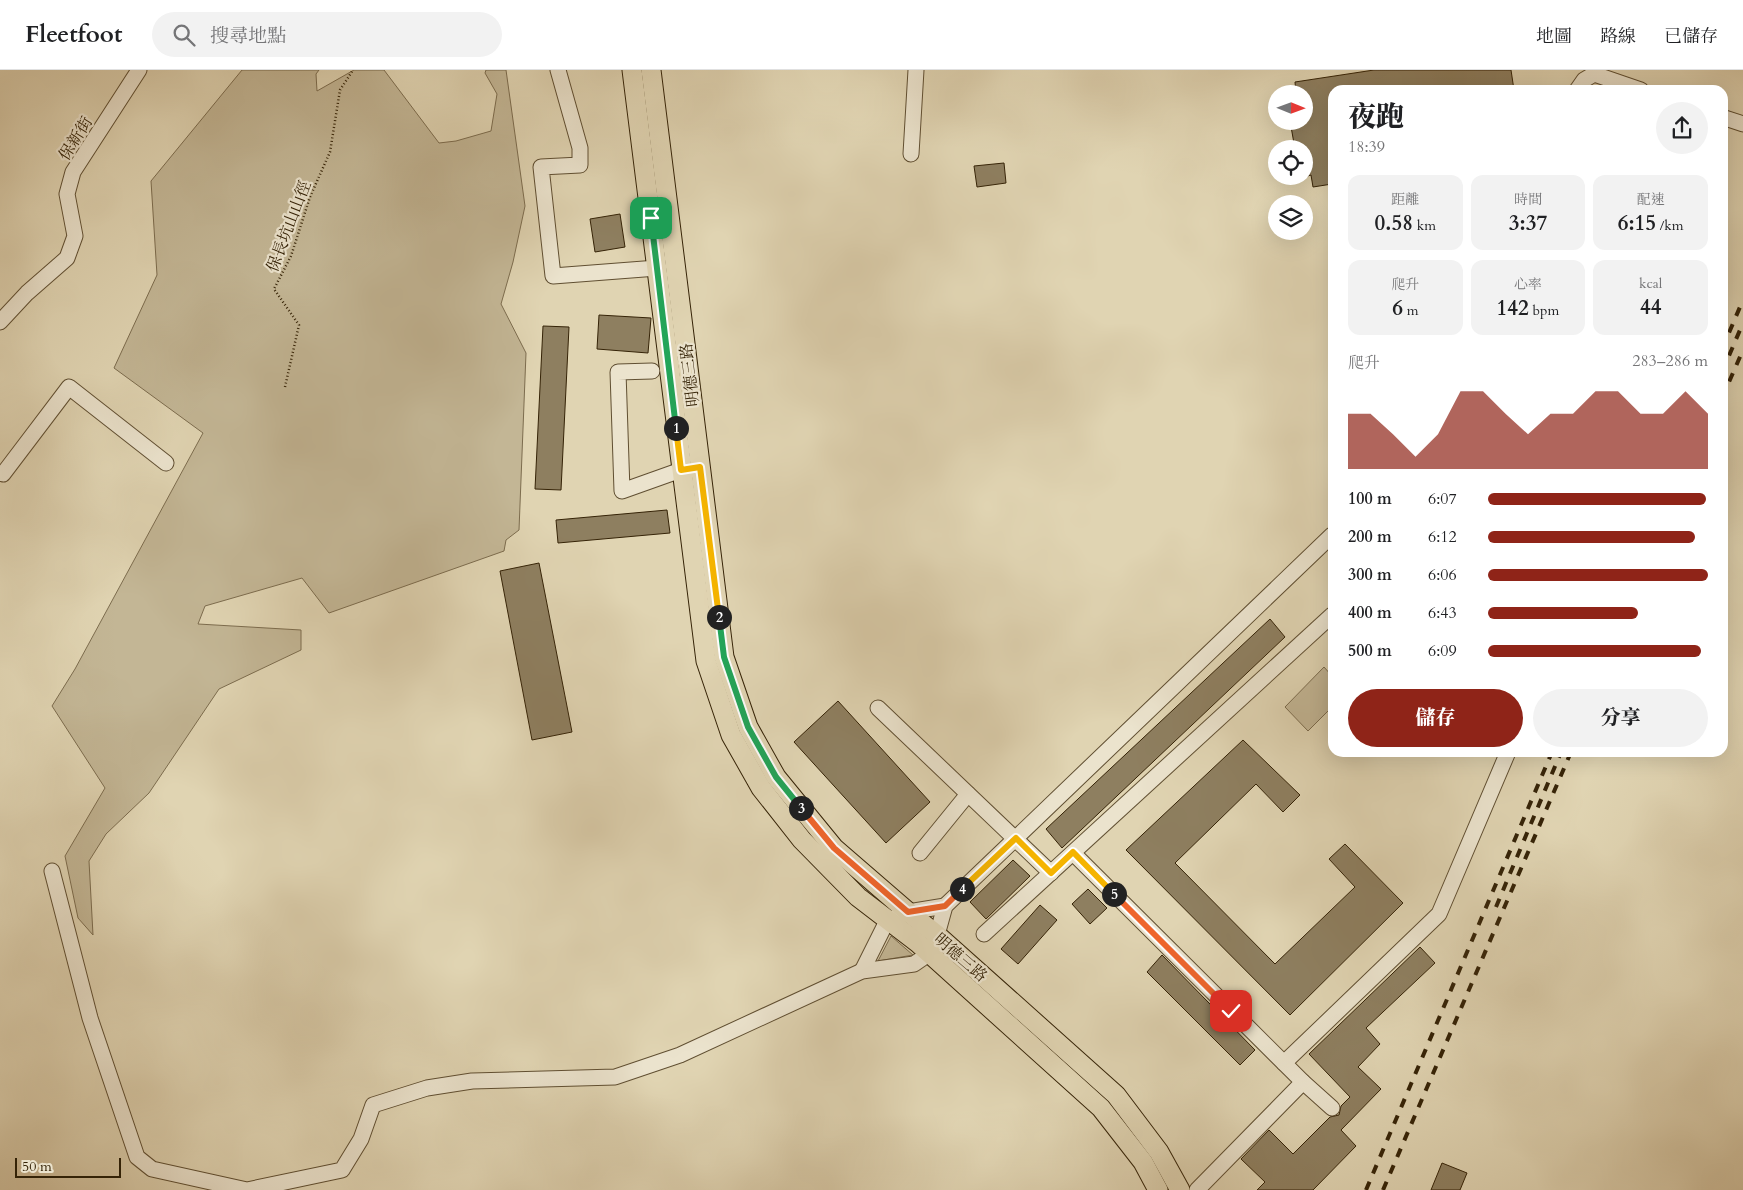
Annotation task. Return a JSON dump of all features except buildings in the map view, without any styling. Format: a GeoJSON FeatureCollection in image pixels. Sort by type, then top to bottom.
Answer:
{"type":"FeatureCollection","features":[{"type":"Feature","properties":{"kind":"main road","name":"明德三路"},"geometry":{"type":"LineString","coordinates":[[632,70],[706,661],[731,735],[761,788],[802,840],[858,897],[930,954],[1102,1108],[1143,1162],[1158,1190]]}},
{"type":"Feature","properties":{"kind":"main road","name":"明德三路"},"geometry":{"type":"LineString","coordinates":[[651,70],[724,657],[748,727],[776,777],[828,841],[908,912],[937,935],[1116,1095],[1159,1152],[1180,1190]]}},
{"type":"Feature","properties":{"kind":"main road"},"geometry":{"type":"LineString","coordinates":[[681,470],[700,467]]}},
{"type":"Feature","properties":{"kind":"street","name":"保新街"},"geometry":{"type":"LineString","coordinates":[[0,322],[27,293],[67,258],[75,236],[67,194],[73,172],[139,70]]}},
{"type":"Feature","properties":{"kind":"street"},"geometry":{"type":"LineString","coordinates":[[558,70],[580,148],[580,165],[541,167],[553,276],[657,268]]}},
{"type":"Feature","properties":{"kind":"street"},"geometry":{"type":"LineString","coordinates":[[911,154],[916,70]]}},
{"type":"Feature","properties":{"kind":"street"},"geometry":{"type":"LineString","coordinates":[[1580,85],[1584,80],[1594,74],[1626,85]]}},
{"type":"Feature","properties":{"kind":"street"},"geometry":{"type":"LineString","coordinates":[[1728,119],[1743,124]]}},
{"type":"Feature","properties":{"kind":"street"},"geometry":{"type":"LineString","coordinates":[[652,371],[618,372],[622,491],[681,470]]}},
{"type":"Feature","properties":{"kind":"street"},"geometry":{"type":"LineString","coordinates":[[0,473],[3,474],[70,387],[166,463]]}},
{"type":"Feature","properties":{"kind":"street"},"geometry":{"type":"LineString","coordinates":[[930,954],[945,906],[1328,539]]}},
{"type":"Feature","properties":{"kind":"street"},"geometry":{"type":"LineString","coordinates":[[984,934],[1328,618]]}},
{"type":"Feature","properties":{"kind":"street"},"geometry":{"type":"LineString","coordinates":[[878,708],[1051,873]]}},
{"type":"Feature","properties":{"kind":"street"},"geometry":{"type":"LineString","coordinates":[[1284,1063],[1439,914],[1506,757]]}},
{"type":"Feature","properties":{"kind":"street"},"geometry":{"type":"LineString","coordinates":[[920,853],[968,794]]}},
{"type":"Feature","properties":{"kind":"street"},"geometry":{"type":"LineString","coordinates":[[1073,852],[1303,1082],[1332,1108]]}},
{"type":"Feature","properties":{"kind":"street","name":"明德三路"},"geometry":{"type":"LineString","coordinates":[[52,870],[90,1018],[137,1157],[152,1169],[248,1190],[342,1170],[361,1139],[373,1105],[427,1088],[472,1081],[615,1077],[680,1055],[862,971],[914,964],[930,954]]}},
{"type":"Feature","properties":{"kind":"street"},"geometry":{"type":"LineString","coordinates":[[862,971],[887,920],[908,912],[945,906]]}},
{"type":"Feature","properties":{"kind":"street"},"geometry":{"type":"LineString","coordinates":[[1197,1190],[1303,1082]]}},
{"type":"Feature","properties":{"kind":"path","name":"保長坑山山徑"},"geometry":{"type":"LineString","coordinates":[[285,387],[299,325],[274,289],[291,256],[310,197],[330,152],[340,90],[353,70]]}},
{"type":"Feature","properties":{"kind":"shaded area"},"geometry":{"type":"Polygon","coordinates":[[[242,70],[319,70],[316,74],[317,91],[354,70],[384,70],[439,143],[456,141],[491,131],[497,94],[485,73],[486,70],[506,70],[525,206],[513,262],[501,304],[526,353],[519,530],[506,540],[504,551],[329,613],[302,578],[205,606],[198,624],[301,630],[301,650],[219,689],[149,793],[106,834],[89,861],[93,935],[78,918],[65,856],[105,788],[52,706],[75,669],[203,433],[114,368],[157,275],[151,181],[242,70]]]}},
{"type":"Feature","properties":{"kind":"shaded area"},"geometry":{"type":"Polygon","coordinates":[[[1324,667],[1328,672],[1328,711],[1308,731],[1285,707],[1324,667]]]}},
{"type":"Feature","properties":{"kind":"shaded area"},"geometry":{"type":"Polygon","coordinates":[[[891,936],[913,955],[878,961],[891,936]]]}},
{"type":"Feature","properties":{"kind":"railway"},"geometry":{"type":"LineString","coordinates":[[1728,335],[1743,300]]}},
{"type":"Feature","properties":{"kind":"railway"},"geometry":{"type":"LineString","coordinates":[[1728,358],[1743,323]]}},
{"type":"Feature","properties":{"kind":"railway"},"geometry":{"type":"LineString","coordinates":[[1728,384],[1743,350]]}},
{"type":"Feature","properties":{"kind":"railway"},"geometry":{"type":"LineString","coordinates":[[1366,1190],[1550,757]]}},
{"type":"Feature","properties":{"kind":"railway"},"geometry":{"type":"LineString","coordinates":[[1496,907],[1559,757]]}},
{"type":"Feature","properties":{"kind":"railway"},"geometry":{"type":"LineString","coordinates":[[1383,1190],[1569,757]]}},
{"type":"Feature","properties":{"kind":"route"},"geometry":{"type":"LineString","coordinates":[[651,218],[681,470],[700,467],[724,657],[748,727],[776,777],[834,848],[908,912],[945,906],[1016,838],[1051,873],[1073,852],[1231,1011]]}}]}
